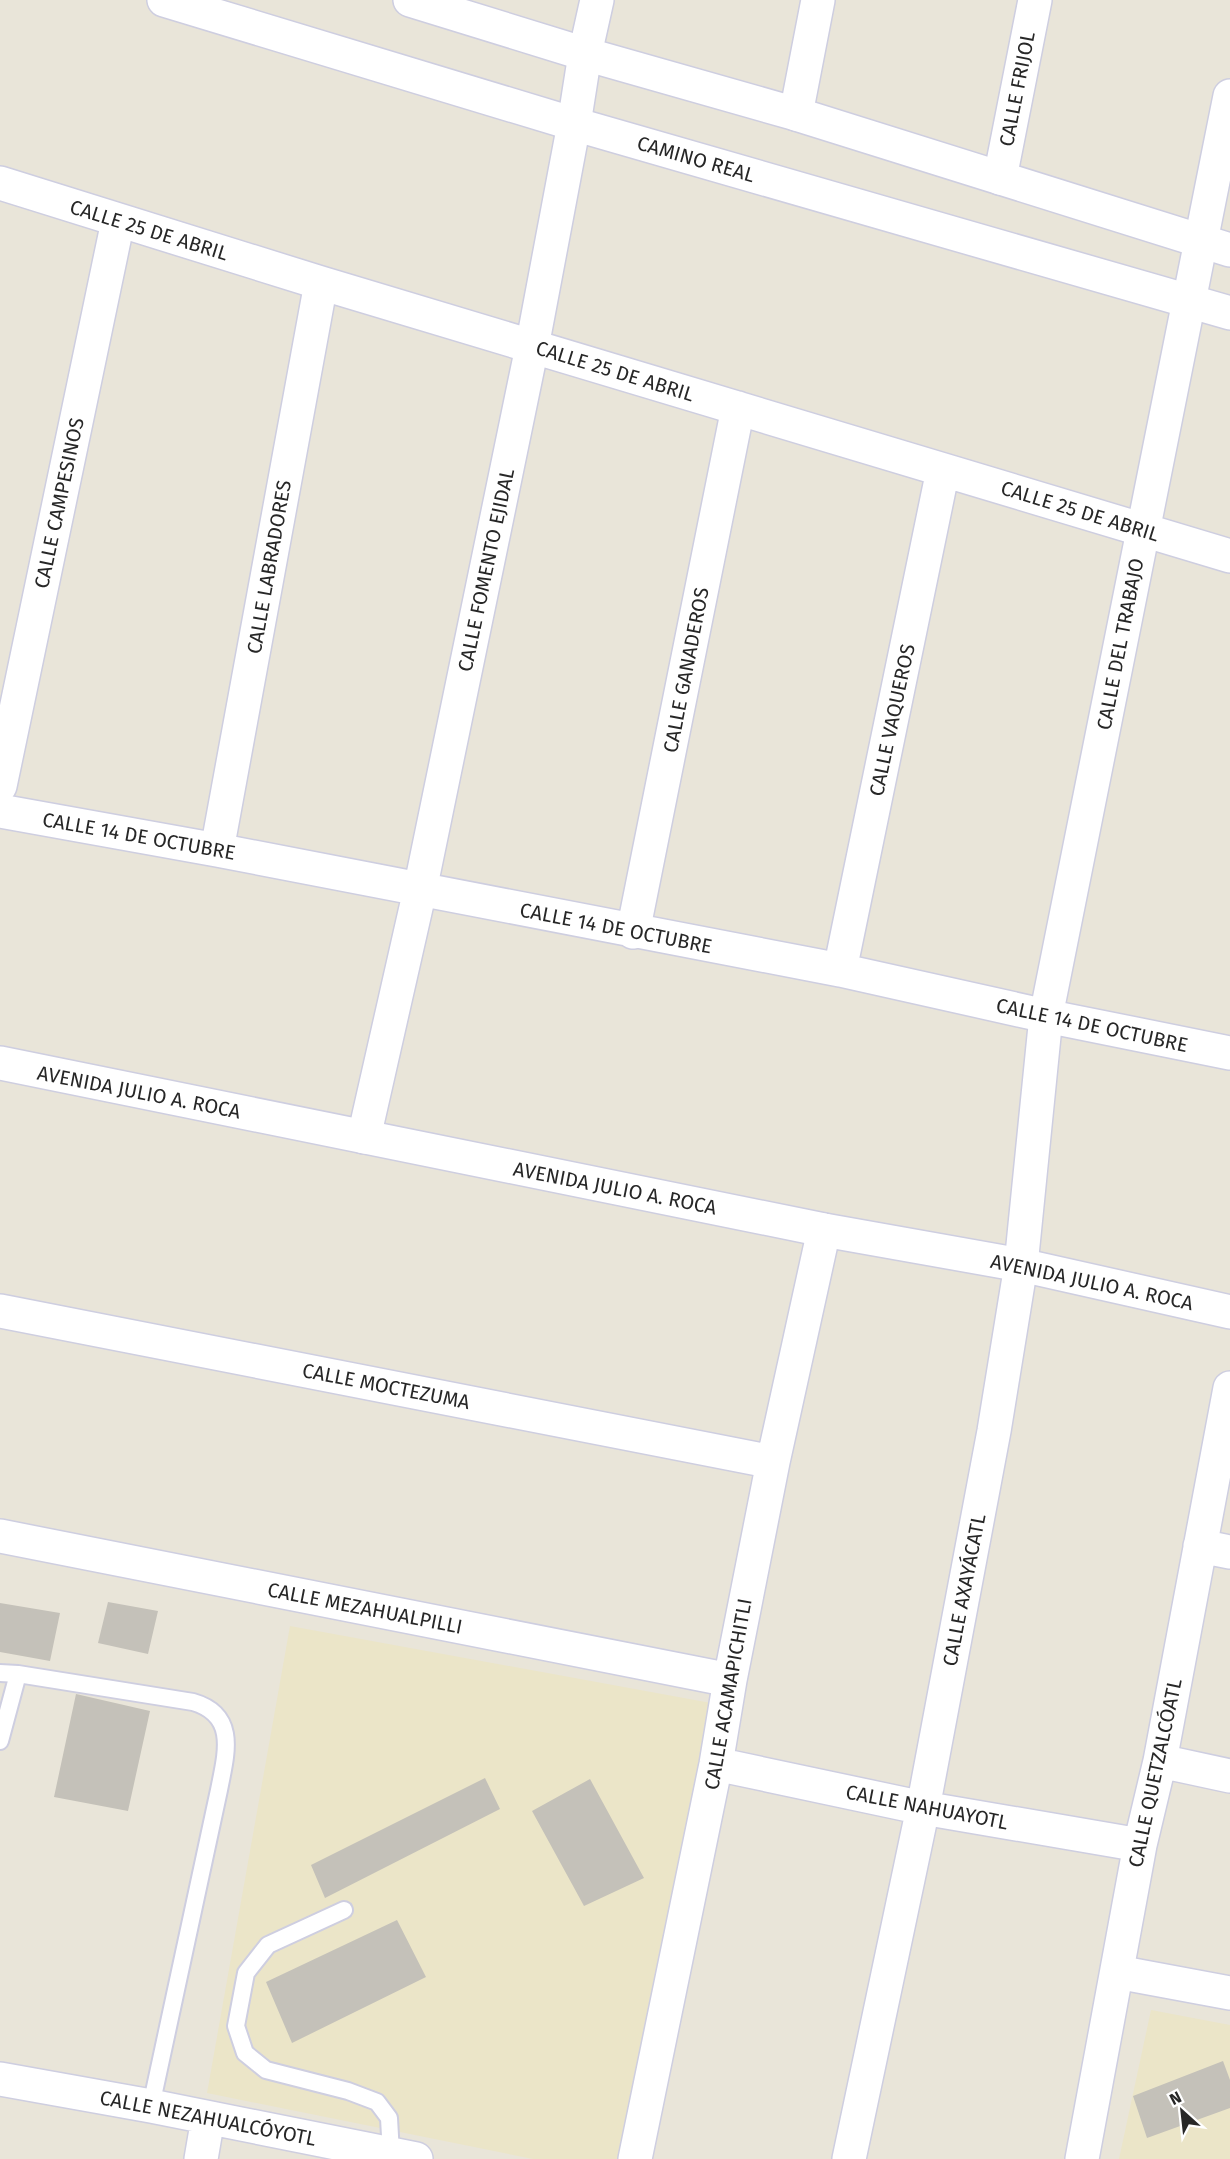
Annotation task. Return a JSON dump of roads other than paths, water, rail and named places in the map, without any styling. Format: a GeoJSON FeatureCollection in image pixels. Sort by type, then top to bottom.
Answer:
{"type":"FeatureCollection","features":[{"type":"Feature","properties":{"kind":"street","name":"CAMINO REAL"},"geometry":{"type":"LineString","coordinates":[[164,0],[574,124],[1230,313]]}},
{"type":"Feature","properties":{"kind":"street"},"geometry":{"type":"LineString","coordinates":[[410,0],[585,54],[796,114],[1215,246]]}},
{"type":"Feature","properties":{"kind":"street","name":"CALLE FOMENTO EJIDAL"},"geometry":{"type":"LineString","coordinates":[[364,1137],[420,890],[532,347],[585,54],[597,0]]}},
{"type":"Feature","properties":{"kind":"street"},"geometry":{"type":"LineString","coordinates":[[796,114],[818,0]]}},
{"type":"Feature","properties":{"kind":"street","name":"CALLE FRIJOL"},"geometry":{"type":"LineString","coordinates":[[1000,178],[1035,0]]}},
{"type":"Feature","properties":{"kind":"street","name":"CALLE DEL TRABAJO"},"geometry":{"type":"LineString","coordinates":[[1046,1016],[1190,301],[1215,246],[1230,96]]}},
{"type":"Feature","properties":{"kind":"street","name":"CALLE 25 DE ABRIL"},"geometry":{"type":"LineString","coordinates":[[0,183],[532,347],[1230,556]]}},
{"type":"Feature","properties":{"kind":"street","name":"CALLE CAMPESINOS"},"geometry":{"type":"LineString","coordinates":[[0,786],[118,221]]}},
{"type":"Feature","properties":{"kind":"street","name":"CALLE LABRADORES"},"geometry":{"type":"LineString","coordinates":[[217,850],[321,283]]}},
{"type":"Feature","properties":{"kind":"street","name":"CALLE GANADEROS"},"geometry":{"type":"LineString","coordinates":[[633,932],[738,408]]}},
{"type":"Feature","properties":{"kind":"street","name":"CALLE VAQUEROS"},"geometry":{"type":"LineString","coordinates":[[840,970],[943,470]]}},
{"type":"Feature","properties":{"kind":"street","name":"CALLE 14 DE OCTUBRE"},"geometry":{"type":"LineString","coordinates":[[0,811],[217,850],[633,932],[840,970],[1046,1016],[1230,1053]]}},
{"type":"Feature","properties":{"kind":"street","name":"CALLE AXAYÁCATL"},"geometry":{"type":"LineString","coordinates":[[849,2159],[922,1809],[994,1431],[1021,1265],[1046,1016]]}},
{"type":"Feature","properties":{"kind":"street","name":"AVENIDA JULIO A. ROCA"},"geometry":{"type":"LineString","coordinates":[[0,1064],[824,1230],[1021,1265],[1230,1312]]}},
{"type":"Feature","properties":{"kind":"street","name":"CALLE ACAMAPICHITLI"},"geometry":{"type":"LineString","coordinates":[[635,2159],[716,1764],[730,1680],[773,1462],[824,1230]]}},
{"type":"Feature","properties":{"kind":"street","name":"CALLE MOCTEZUMA"},"geometry":{"type":"LineString","coordinates":[[0,1311],[773,1462]]}},
{"type":"Feature","properties":{"kind":"street","name":"CALLE QUETZALCÓATL"},"geometry":{"type":"LineString","coordinates":[[1082,2159],[1140,1845],[1215,1549],[1230,1388]]}},
{"type":"Feature","properties":{"kind":"street","name":"CALLE MEZAHUALPILLI"},"geometry":{"type":"LineString","coordinates":[[0,1536],[730,1680]]}},
{"type":"Feature","properties":{"kind":"street"},"geometry":{"type":"LineString","coordinates":[[1160,1761],[1230,1776]]}},
{"type":"Feature","properties":{"kind":"street","name":"CALLE NAHUAYOTL"},"geometry":{"type":"LineString","coordinates":[[716,1764],[922,1809],[1140,1845]]}},
{"type":"Feature","properties":{"kind":"street"},"geometry":{"type":"LineString","coordinates":[[1117,1972],[1230,1993]]}},
{"type":"Feature","properties":{"kind":"street","name":"CALLE NEZAHUALCÓYOTL"},"geometry":{"type":"LineString","coordinates":[[0,2079],[151,2106],[403,2156]]}},
{"type":"Feature","properties":{"kind":"street"},"geometry":{"type":"LineString","coordinates":[[201,2159],[208,2118]]}},
{"type":"Feature","properties":{"kind":"lane"},"geometry":{"type":"LineString","coordinates":[[0,1673],[193,1702],[206,1706],[218,1714],[224,1727],[225,1750],[219,1791],[151,2106]]}},
{"type":"Feature","properties":{"kind":"lane"},"geometry":{"type":"LineString","coordinates":[[0,1741],[18,1674]]}},
{"type":"Feature","properties":{"kind":"lane"},"geometry":{"type":"LineString","coordinates":[[344,1910],[268,1945],[246,1973],[236,2026],[245,2053],[266,2070],[348,2091],[377,2102],[389,2118],[403,2156]]}}]}
